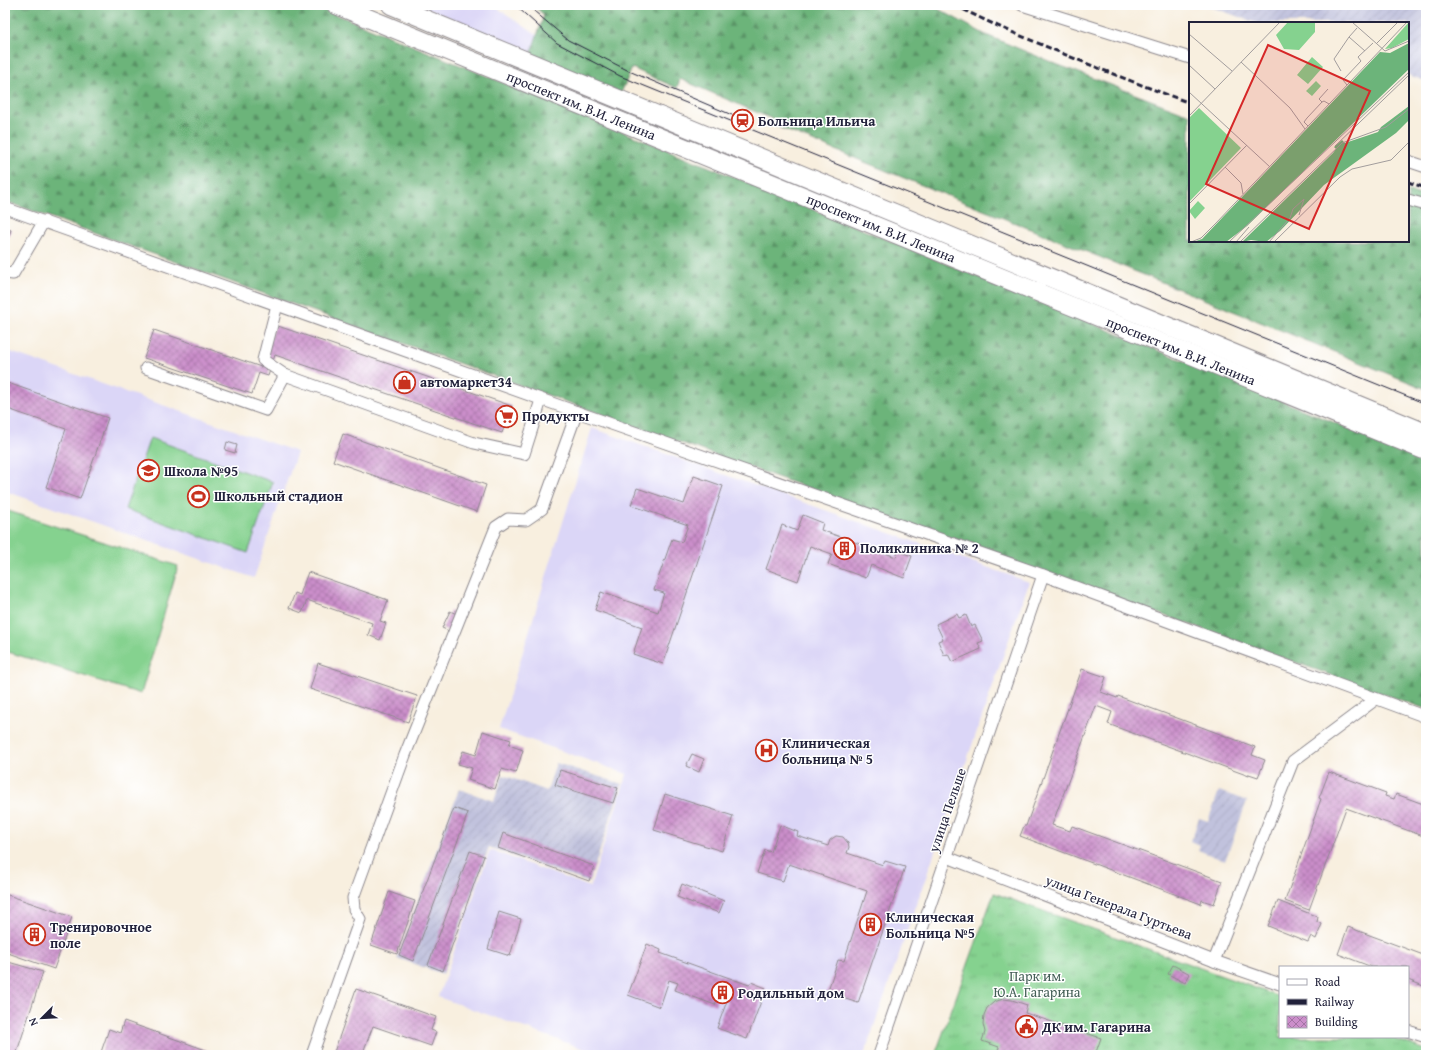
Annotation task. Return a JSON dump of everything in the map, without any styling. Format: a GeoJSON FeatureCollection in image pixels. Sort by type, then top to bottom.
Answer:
{"type":"FeatureCollection","features":[{"type":"Feature","properties":{"kind":"main road","name":"проспект им. В.И. Ленина"},"geometry":{"type":"LineString","coordinates":[[336,5],[1426,451]]}},
{"type":"Feature","properties":{"kind":"main road","name":"проспект им. В.И. Ленина"},"geometry":{"type":"LineString","coordinates":[[391,5],[1426,433]]}},
{"type":"Feature","properties":{"kind":"street"},"geometry":{"type":"LineString","coordinates":[[1022,5],[1189,58]]}},
{"type":"Feature","properties":{"kind":"street"},"geometry":{"type":"LineString","coordinates":[[1409,161],[1426,166]]}},
{"type":"Feature","properties":{"kind":"street"},"geometry":{"type":"LineString","coordinates":[[1409,200],[1426,205]]}},
{"type":"Feature","properties":{"kind":"street"},"geometry":{"type":"LineString","coordinates":[[5,208],[541,400],[1043,576],[1426,717]]}},
{"type":"Feature","properties":{"kind":"street"},"geometry":{"type":"LineString","coordinates":[[5,273],[12,274],[44,221]]}},
{"type":"Feature","properties":{"kind":"street"},"geometry":{"type":"LineString","coordinates":[[277,305],[263,360],[285,375],[474,443],[524,454],[541,400]]}},
{"type":"Feature","properties":{"kind":"street"},"geometry":{"type":"LineString","coordinates":[[146,368],[266,410],[285,375]]}},
{"type":"Feature","properties":{"kind":"street"},"geometry":{"type":"LineString","coordinates":[[312,1055],[360,919],[354,909],[353,898],[405,755],[496,527],[508,519],[526,520],[542,509],[577,412]]}},
{"type":"Feature","properties":{"kind":"street","name":"улица Пельше"},"geometry":{"type":"LineString","coordinates":[[879,1055],[1043,576]]}},
{"type":"Feature","properties":{"kind":"street"},"geometry":{"type":"LineString","coordinates":[[1214,961],[1293,761],[1376,699]]}},
{"type":"Feature","properties":{"kind":"street","name":"улица Генерала Гуртьева"},"geometry":{"type":"LineString","coordinates":[[947,857],[1214,961],[1279,984]]}},
{"type":"Feature","properties":{"kind":"street"},"geometry":{"type":"LineString","coordinates":[[1409,1030],[1426,1037]]}},
{"type":"Feature","properties":{"kind":"shaded area"},"geometry":{"type":"Polygon","coordinates":[[[420,5],[493,5],[537,35],[531,53],[420,5]]]}},
{"type":"Feature","properties":{"kind":"shaded area"},"geometry":{"type":"Polygon","coordinates":[[[1205,5],[1426,5],[1426,81],[1409,75],[1409,22],[1254,22],[1205,5]]]}},
{"type":"Feature","properties":{"kind":"shaded area","name":"Школа №95"},"geometry":{"type":"Polygon","coordinates":[[[5,350],[297,452],[254,578],[5,491],[5,350]]]}},
{"type":"Feature","properties":{"kind":"shaded area","name":"Клиническая больница № 5"},"geometry":{"type":"Polygon","coordinates":[[[592,428],[1029,582],[864,1055],[601,1055],[438,997],[490,850],[590,887],[627,774],[499,729],[592,428]]]}},
{"type":"Feature","properties":{"kind":"shaded area"},"geometry":{"type":"Polygon","coordinates":[[[556,763],[622,784],[589,883],[489,847],[443,974],[397,958],[459,789],[494,801],[503,775],[547,791],[556,763]]]}},
{"type":"Feature","properties":{"kind":"shaded area"},"geometry":{"type":"Polygon","coordinates":[[[1219,791],[1247,801],[1225,861],[1198,850],[1200,845],[1191,841],[1199,818],[1208,821],[1219,791]]]}},
{"type":"Feature","properties":{"kind":"green space"},"geometry":{"type":"Polygon","coordinates":[[[5,5],[313,5],[1426,460],[1426,709],[5,201],[5,5]]]}},
{"type":"Feature","properties":{"kind":"green space"},"geometry":{"type":"Polygon","coordinates":[[[533,5],[931,5],[986,35],[1056,64],[1189,115],[1189,242],[1409,242],[1409,191],[1426,197],[1426,389],[778,127],[779,122],[680,79],[677,88],[632,68],[621,93],[531,53],[544,15],[533,5]]]}},
{"type":"Feature","properties":{"kind":"green space","name":"Школьный стадион"},"geometry":{"type":"Polygon","coordinates":[[[150,438],[273,482],[248,553],[125,509],[150,438]]]}},
{"type":"Feature","properties":{"kind":"green space"},"geometry":{"type":"Polygon","coordinates":[[[5,510],[178,566],[141,694],[5,651],[5,510]]]}},
{"type":"Feature","properties":{"kind":"green space","name":"Парк им. Ю.А. Гагарина"},"geometry":{"type":"Polygon","coordinates":[[[994,893],[1279,997],[1279,1038],[1392,1038],[1426,1050],[1426,1055],[935,1055],[994,893]]]}},
{"type":"Feature","properties":{"kind":"building"},"geometry":{"type":"Polygon","coordinates":[[[5,228],[11,230],[5,246],[5,228]]]}},
{"type":"Feature","properties":{"kind":"building"},"geometry":{"type":"Polygon","coordinates":[[[275,325],[512,406],[502,433],[275,355],[268,376],[259,373],[252,394],[144,358],[154,330],[261,367],[275,325]]]}},
{"type":"Feature","properties":{"kind":"building"},"geometry":{"type":"Polygon","coordinates":[[[5,382],[108,418],[80,499],[46,487],[66,429],[5,408],[5,382]]]}},
{"type":"Feature","properties":{"kind":"building"},"geometry":{"type":"Polygon","coordinates":[[[343,434],[486,485],[477,512],[333,461],[343,434]]]}},
{"type":"Feature","properties":{"kind":"building"},"geometry":{"type":"Polygon","coordinates":[[[227,442],[237,445],[235,453],[225,450],[227,442]]]}},
{"type":"Feature","properties":{"kind":"building"},"geometry":{"type":"Polygon","coordinates":[[[694,476],[723,486],[663,664],[633,654],[642,627],[595,610],[601,592],[658,612],[664,593],[654,590],[672,539],[682,542],[688,525],[631,505],[637,488],[684,504],[694,476]]]}},
{"type":"Feature","properties":{"kind":"building","name":"Поликлиника № 2"},"geometry":{"type":"Polygon","coordinates":[[[803,515],[823,523],[821,530],[896,557],[898,551],[912,556],[904,578],[871,565],[866,578],[828,564],[832,554],[810,546],[798,581],[766,569],[782,525],[797,531],[803,515]]]}},
{"type":"Feature","properties":{"kind":"building"},"geometry":{"type":"Polygon","coordinates":[[[308,572],[388,600],[380,621],[386,623],[380,640],[368,635],[372,623],[307,600],[302,613],[289,608],[295,593],[300,595],[308,572]]]}},
{"type":"Feature","properties":{"kind":"building"},"geometry":{"type":"Polygon","coordinates":[[[450,611],[459,615],[451,632],[442,628],[450,611]]]}},
{"type":"Feature","properties":{"kind":"building"},"geometry":{"type":"Polygon","coordinates":[[[957,614],[959,618],[966,615],[971,627],[975,625],[983,641],[978,643],[981,649],[952,662],[948,654],[944,655],[938,641],[943,639],[936,624],[957,614]]]}},
{"type":"Feature","properties":{"kind":"building"},"geometry":{"type":"Polygon","coordinates":[[[318,663],[417,696],[408,722],[310,689],[318,663]]]}},
{"type":"Feature","properties":{"kind":"building"},"geometry":{"type":"Polygon","coordinates":[[[1082,669],[1106,677],[1101,692],[1117,698],[1118,696],[1255,747],[1252,755],[1265,760],[1258,777],[1249,774],[1249,776],[1108,724],[1112,712],[1096,706],[1052,825],[1070,831],[1072,826],[1222,881],[1214,904],[1202,900],[1201,904],[1020,836],[1024,826],[1026,826],[1082,669]]]}},
{"type":"Feature","properties":{"kind":"building"},"geometry":{"type":"Polygon","coordinates":[[[483,731],[511,740],[509,745],[523,750],[516,773],[502,769],[495,789],[468,780],[472,768],[458,764],[463,751],[476,755],[483,731]]]}},
{"type":"Feature","properties":{"kind":"building"},"geometry":{"type":"Polygon","coordinates":[[[692,754],[704,759],[699,772],[686,766],[692,754]]]}},
{"type":"Feature","properties":{"kind":"building"},"geometry":{"type":"Polygon","coordinates":[[[560,770],[618,788],[613,803],[555,785],[560,770]]]}},
{"type":"Feature","properties":{"kind":"building"},"geometry":{"type":"Polygon","coordinates":[[[1329,772],[1386,793],[1385,796],[1394,799],[1396,794],[1426,805],[1426,837],[1346,808],[1309,910],[1285,901],[1329,772]]]}},
{"type":"Feature","properties":{"kind":"building"},"geometry":{"type":"Polygon","coordinates":[[[665,794],[733,816],[722,851],[654,830],[665,794]]]}},
{"type":"Feature","properties":{"kind":"building"},"geometry":{"type":"Polygon","coordinates":[[[454,808],[468,813],[413,961],[399,955],[454,808]]]}},
{"type":"Feature","properties":{"kind":"building","name":"Клиническая Больница №5"},"geometry":{"type":"Polygon","coordinates":[[[780,825],[798,832],[797,836],[828,846],[830,840],[836,836],[843,837],[848,843],[849,847],[847,853],[883,865],[885,861],[905,867],[858,1003],[827,993],[838,960],[844,961],[867,891],[789,864],[783,881],[757,873],[765,850],[771,852],[780,825]]]}},
{"type":"Feature","properties":{"kind":"building"},"geometry":{"type":"Polygon","coordinates":[[[503,833],[594,866],[589,881],[498,848],[503,833]]]}},
{"type":"Feature","properties":{"kind":"building"},"geometry":{"type":"Polygon","coordinates":[[[470,851],[484,856],[443,971],[428,965],[470,851]]]}},
{"type":"Feature","properties":{"kind":"building"},"geometry":{"type":"Polygon","coordinates":[[[682,884],[724,901],[719,913],[677,897],[682,884]]]}},
{"type":"Feature","properties":{"kind":"building"},"geometry":{"type":"Polygon","coordinates":[[[389,892],[415,901],[397,954],[371,945],[389,892]]]}},
{"type":"Feature","properties":{"kind":"building","name":"Тренировочное поле"},"geometry":{"type":"Polygon","coordinates":[[[5,894],[72,917],[54,969],[5,952],[5,894]]]}},
{"type":"Feature","properties":{"kind":"building"},"geometry":{"type":"Polygon","coordinates":[[[1278,901],[1318,917],[1317,922],[1322,924],[1316,939],[1311,936],[1308,942],[1268,926],[1278,901]]]}},
{"type":"Feature","properties":{"kind":"building"},"geometry":{"type":"Polygon","coordinates":[[[499,912],[521,919],[510,956],[488,949],[499,912]]]}},
{"type":"Feature","properties":{"kind":"building"},"geometry":{"type":"Polygon","coordinates":[[[1348,927],[1426,956],[1426,987],[1409,980],[1409,966],[1369,966],[1338,954],[1348,927]]]}},
{"type":"Feature","properties":{"kind":"building","name":"Родильный дом"},"geometry":{"type":"Polygon","coordinates":[[[647,944],[661,950],[660,953],[749,985],[751,982],[766,988],[747,1039],[717,1028],[727,1001],[718,997],[715,1005],[675,990],[678,983],[669,980],[660,1007],[628,995],[647,944]]]}},
{"type":"Feature","properties":{"kind":"building"},"geometry":{"type":"Polygon","coordinates":[[[5,961],[43,972],[16,1055],[5,1055],[5,961]]]}},
{"type":"Feature","properties":{"kind":"building"},"geometry":{"type":"Polygon","coordinates":[[[1173,965],[1190,974],[1185,983],[1168,974],[1173,965]]]}},
{"type":"Feature","properties":{"kind":"building"},"geometry":{"type":"Polygon","coordinates":[[[356,989],[436,1017],[431,1030],[436,1032],[431,1046],[373,1026],[362,1055],[333,1055],[356,989]]]}},
{"type":"Feature","properties":{"kind":"building","name":"ДК им. Гагарина"},"geometry":{"type":"Polygon","coordinates":[[[1003,999],[1012,1000],[1027,1005],[1025,1013],[1101,1038],[1095,1055],[997,1055],[999,1047],[982,1041],[985,1032],[983,1024],[984,1015],[987,1008],[994,1002],[1003,999]]]}},
{"type":"Feature","properties":{"kind":"building"},"geometry":{"type":"Polygon","coordinates":[[[124,1021],[220,1055],[100,1055],[109,1029],[120,1033],[124,1021]]]}},
{"type":"Feature","properties":{"kind":"tram line"},"geometry":{"type":"LineString","coordinates":[[515,5],[557,43],[620,76],[1426,404]]}},
{"type":"Feature","properties":{"kind":"tram line"},"geometry":{"type":"LineString","coordinates":[[527,5],[568,40],[629,71],[732,115]]}},
{"type":"Feature","properties":{"kind":"railway"},"geometry":{"type":"LineString","coordinates":[[955,5],[993,24],[1059,52],[1189,103]]}},
{"type":"Feature","properties":{"kind":"railway"},"geometry":{"type":"LineString","coordinates":[[1409,182],[1426,188]]}},
{"type":"Feature","properties":{"kind":"place","name":"Больница Ильича"},"geometry":{"type":"Point","coordinates":[742,121]}},
{"type":"Feature","properties":{"kind":"place","name":"автомаркет34"},"geometry":{"type":"Point","coordinates":[404,382]}},
{"type":"Feature","properties":{"kind":"place","name":"Продукты"},"geometry":{"type":"Point","coordinates":[507,416]}},
{"type":"Feature","properties":{"kind":"place","name":"Школа №95"},"geometry":{"type":"Point","coordinates":[148,471]}},
{"type":"Feature","properties":{"kind":"place","name":"Школьный стадион"},"geometry":{"type":"Point","coordinates":[199,496]}},
{"type":"Feature","properties":{"kind":"place","name":"Поликлиника № 2"},"geometry":{"type":"Point","coordinates":[845,548]}},
{"type":"Feature","properties":{"kind":"place","name":"Клиническая больница № 5"},"geometry":{"type":"Point","coordinates":[767,751]}},
{"type":"Feature","properties":{"kind":"place","name":"Клиническая Больница №5"},"geometry":{"type":"Point","coordinates":[870,925]}},
{"type":"Feature","properties":{"kind":"place","name":"Тренировочное поле"},"geometry":{"type":"Point","coordinates":[35,935]}},
{"type":"Feature","properties":{"kind":"place","name":"Родильный дом"},"geometry":{"type":"Point","coordinates":[723,993]}},
{"type":"Feature","properties":{"kind":"place","name":"ДК им. Гагарина"},"geometry":{"type":"Point","coordinates":[1026,1027]}}]}
